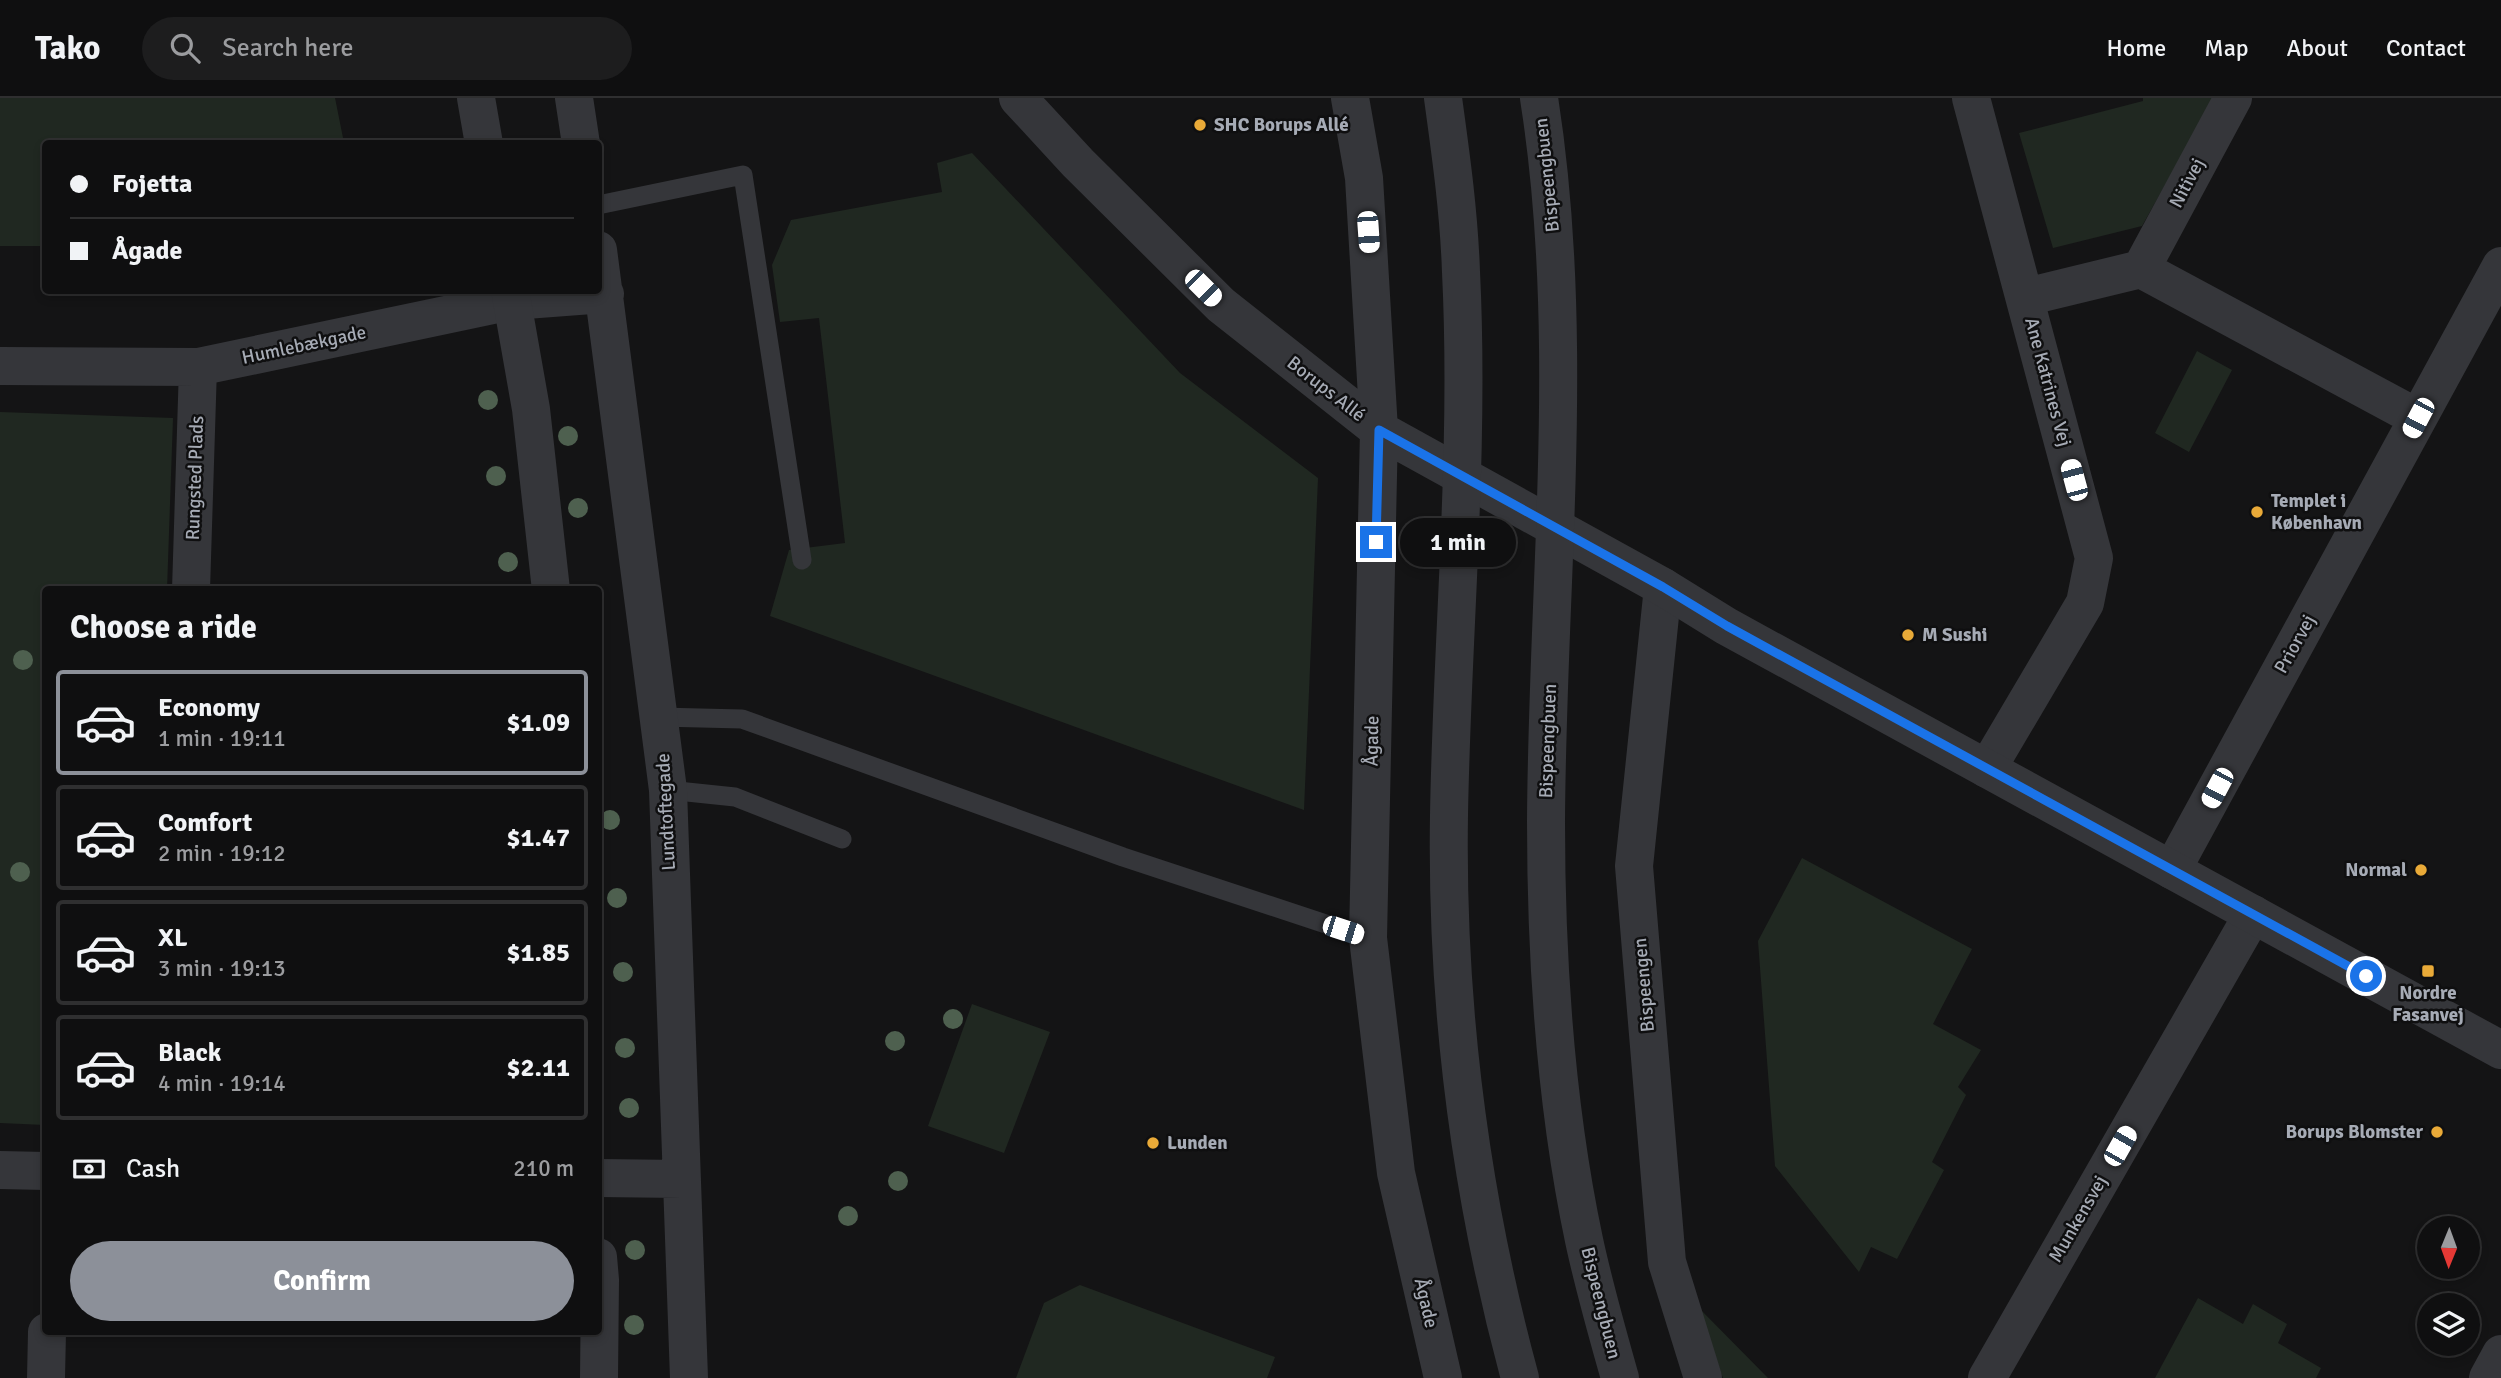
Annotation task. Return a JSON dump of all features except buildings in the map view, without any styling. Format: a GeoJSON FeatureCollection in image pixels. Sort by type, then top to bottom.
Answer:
{"type":"FeatureCollection","features":[{"type":"Feature","properties":{"kind":"street"},"geometry":{"type":"LineString","coordinates":[[476,98],[483,140]]}},
{"type":"Feature","properties":{"kind":"street"},"geometry":{"type":"LineString","coordinates":[[573,98],[580,140]]}},
{"type":"Feature","properties":{"kind":"street","name":"Borups Allé"},"geometry":{"type":"LineString","coordinates":[[1018,98],[1078,163],[1221,305],[1379,430],[1663,587],[1727,626],[2501,1050]]}},
{"type":"Feature","properties":{"kind":"street","name":"Ågade"},"geometry":{"type":"LineString","coordinates":[[1350,98],[1364,178],[1379,430],[1367,938],[1396,1173],[1443,1378]]}},
{"type":"Feature","properties":{"kind":"street"},"geometry":{"type":"LineString","coordinates":[[1443,98],[1455,183],[1464,362],[1449,817],[1454,1001],[1463,1096],[1481,1212],[1502,1313],[1520,1378]]}},
{"type":"Feature","properties":{"kind":"street","name":"Bispeengbuen"},"geometry":{"type":"LineString","coordinates":[[1539,98],[1550,190],[1558,346],[1555,555],[1546,822],[1551,992],[1559,1081],[1577,1202],[1584,1241],[1620,1378]]}},
{"type":"Feature","properties":{"kind":"street","name":"Ane Katrines Vej"},"geometry":{"type":"LineString","coordinates":[[1971,98],[2094,558],[2085,603],[1987,769]]}},
{"type":"Feature","properties":{"kind":"street","name":"Nitivej"},"geometry":{"type":"LineString","coordinates":[[2141,269],[2233,98]]}},
{"type":"Feature","properties":{"kind":"street","name":"Priorvej"},"geometry":{"type":"LineString","coordinates":[[2172,870],[2501,266]]}},
{"type":"Feature","properties":{"kind":"street"},"geometry":{"type":"LineString","coordinates":[[2026,297],[2141,269],[2418,418]]}},
{"type":"Feature","properties":{"kind":"street","name":"Lundtoftegade"},"geometry":{"type":"LineString","coordinates":[[602,275],[668,790],[689,1378]]}},
{"type":"Feature","properties":{"kind":"street","name":"Humlebækgade"},"geometry":{"type":"LineString","coordinates":[[0,366],[198,367],[511,296],[605,294]]}},
{"type":"Feature","properties":{"kind":"street"},"geometry":{"type":"LineString","coordinates":[[511,296],[531,409],[551,586]]}},
{"type":"Feature","properties":{"kind":"street","name":"Rungsted Plads"},"geometry":{"type":"LineString","coordinates":[[191,586],[198,367]]}},
{"type":"Feature","properties":{"kind":"street","name":"Bispeengen"},"geometry":{"type":"LineString","coordinates":[[1663,587],[1634,866],[1667,1262],[1703,1378]]}},
{"type":"Feature","properties":{"kind":"street","name":"Munkensvej"},"geometry":{"type":"LineString","coordinates":[[1987,1378],[2253,914]]}},
{"type":"Feature","properties":{"kind":"street"},"geometry":{"type":"LineString","coordinates":[[0,1170],[42,1171]]}},
{"type":"Feature","properties":{"kind":"street"},"geometry":{"type":"LineString","coordinates":[[602,1178],[682,1179]]}},
{"type":"Feature","properties":{"kind":"street"},"geometry":{"type":"LineString","coordinates":[[46,1378],[47,1335]]}},
{"type":"Feature","properties":{"kind":"street"},"geometry":{"type":"LineString","coordinates":[[599,1335],[599,1378]]}},
{"type":"Feature","properties":{"kind":"street"},"geometry":{"type":"LineString","coordinates":[[2488,1378],[2501,1354]]}},
{"type":"Feature","properties":{"kind":"lane"},"geometry":{"type":"LineString","coordinates":[[602,204],[743,175],[802,560]]}},
{"type":"Feature","properties":{"kind":"lane"},"geometry":{"type":"LineString","coordinates":[[659,717],[741,719],[1123,858],[1367,938]]}},
{"type":"Feature","properties":{"kind":"lane"},"geometry":{"type":"LineString","coordinates":[[668,790],[735,797],[842,839]]}},
{"type":"Feature","properties":{"kind":"shaded area"},"geometry":{"type":"Polygon","coordinates":[[[0,98],[335,98],[343,140],[42,140],[42,246],[0,246],[0,98]]]}},
{"type":"Feature","properties":{"kind":"shaded area"},"geometry":{"type":"Polygon","coordinates":[[[2143,98],[2214,98],[2142,226],[2053,248],[2019,133],[2143,101],[2143,98]]]}},
{"type":"Feature","properties":{"kind":"shaded area"},"geometry":{"type":"Polygon","coordinates":[[[972,153],[1180,373],[1318,478],[1304,810],[770,616],[789,550],[845,543],[819,318],[780,322],[772,265],[791,220],[942,192],[937,163],[972,153]]]}},
{"type":"Feature","properties":{"kind":"shaded area"},"geometry":{"type":"Polygon","coordinates":[[[2197,351],[2232,370],[2189,452],[2155,433],[2197,351]]]}},
{"type":"Feature","properties":{"kind":"shaded area"},"geometry":{"type":"Polygon","coordinates":[[[0,412],[173,418],[167,586],[42,586],[42,1125],[0,1123],[0,412]]]}},
{"type":"Feature","properties":{"kind":"shaded area"},"geometry":{"type":"Polygon","coordinates":[[[1802,858],[1972,949],[1933,1024],[1981,1050],[1958,1087],[1966,1095],[1932,1162],[1944,1170],[1897,1259],[1871,1247],[1859,1272],[1775,1166],[1758,941],[1802,858]]]}},
{"type":"Feature","properties":{"kind":"shaded area"},"geometry":{"type":"Polygon","coordinates":[[[972,1004],[1050,1032],[1004,1153],[928,1126],[972,1004]]]}},
{"type":"Feature","properties":{"kind":"shaded area"},"geometry":{"type":"Polygon","coordinates":[[[1080,1285],[1275,1357],[1267,1378],[1016,1378],[1044,1303],[1080,1285]]]}},
{"type":"Feature","properties":{"kind":"shaded area"},"geometry":{"type":"Polygon","coordinates":[[[2198,1298],[2243,1324],[2253,1304],[2287,1324],[2278,1343],[2321,1368],[2316,1378],[2155,1378],[2198,1298]]]}},
{"type":"Feature","properties":{"kind":"shaded area"},"geometry":{"type":"Polygon","coordinates":[[[1697,1306],[1768,1378],[1723,1378],[1697,1306]]]}},
{"type":"Feature","properties":{"kind":"place","name":"SHC Borups Allé"},"geometry":{"type":"Point","coordinates":[1200,125]}},
{"type":"Feature","properties":{"kind":"place","name":"Templet i København"},"geometry":{"type":"Point","coordinates":[2257,512]}},
{"type":"Feature","properties":{"kind":"place","name":"M Sushi"},"geometry":{"type":"Point","coordinates":[1908,635]}},
{"type":"Feature","properties":{"kind":"place","name":"Normal"},"geometry":{"type":"Point","coordinates":[2421,870]}},
{"type":"Feature","properties":{"kind":"place","name":"Nordre Fasanvej"},"geometry":{"type":"Point","coordinates":[2428,971]}},
{"type":"Feature","properties":{"kind":"place","name":"Borups Blomster"},"geometry":{"type":"Point","coordinates":[2437,1132]}},
{"type":"Feature","properties":{"kind":"place","name":"Lunden"},"geometry":{"type":"Point","coordinates":[1153,1143]}},
{"type":"Feature","properties":{"kind":"route"},"geometry":{"type":"LineString","coordinates":[[1376,542],[1379,430],[1663,587],[1708,616],[2366,976]]}}]}
